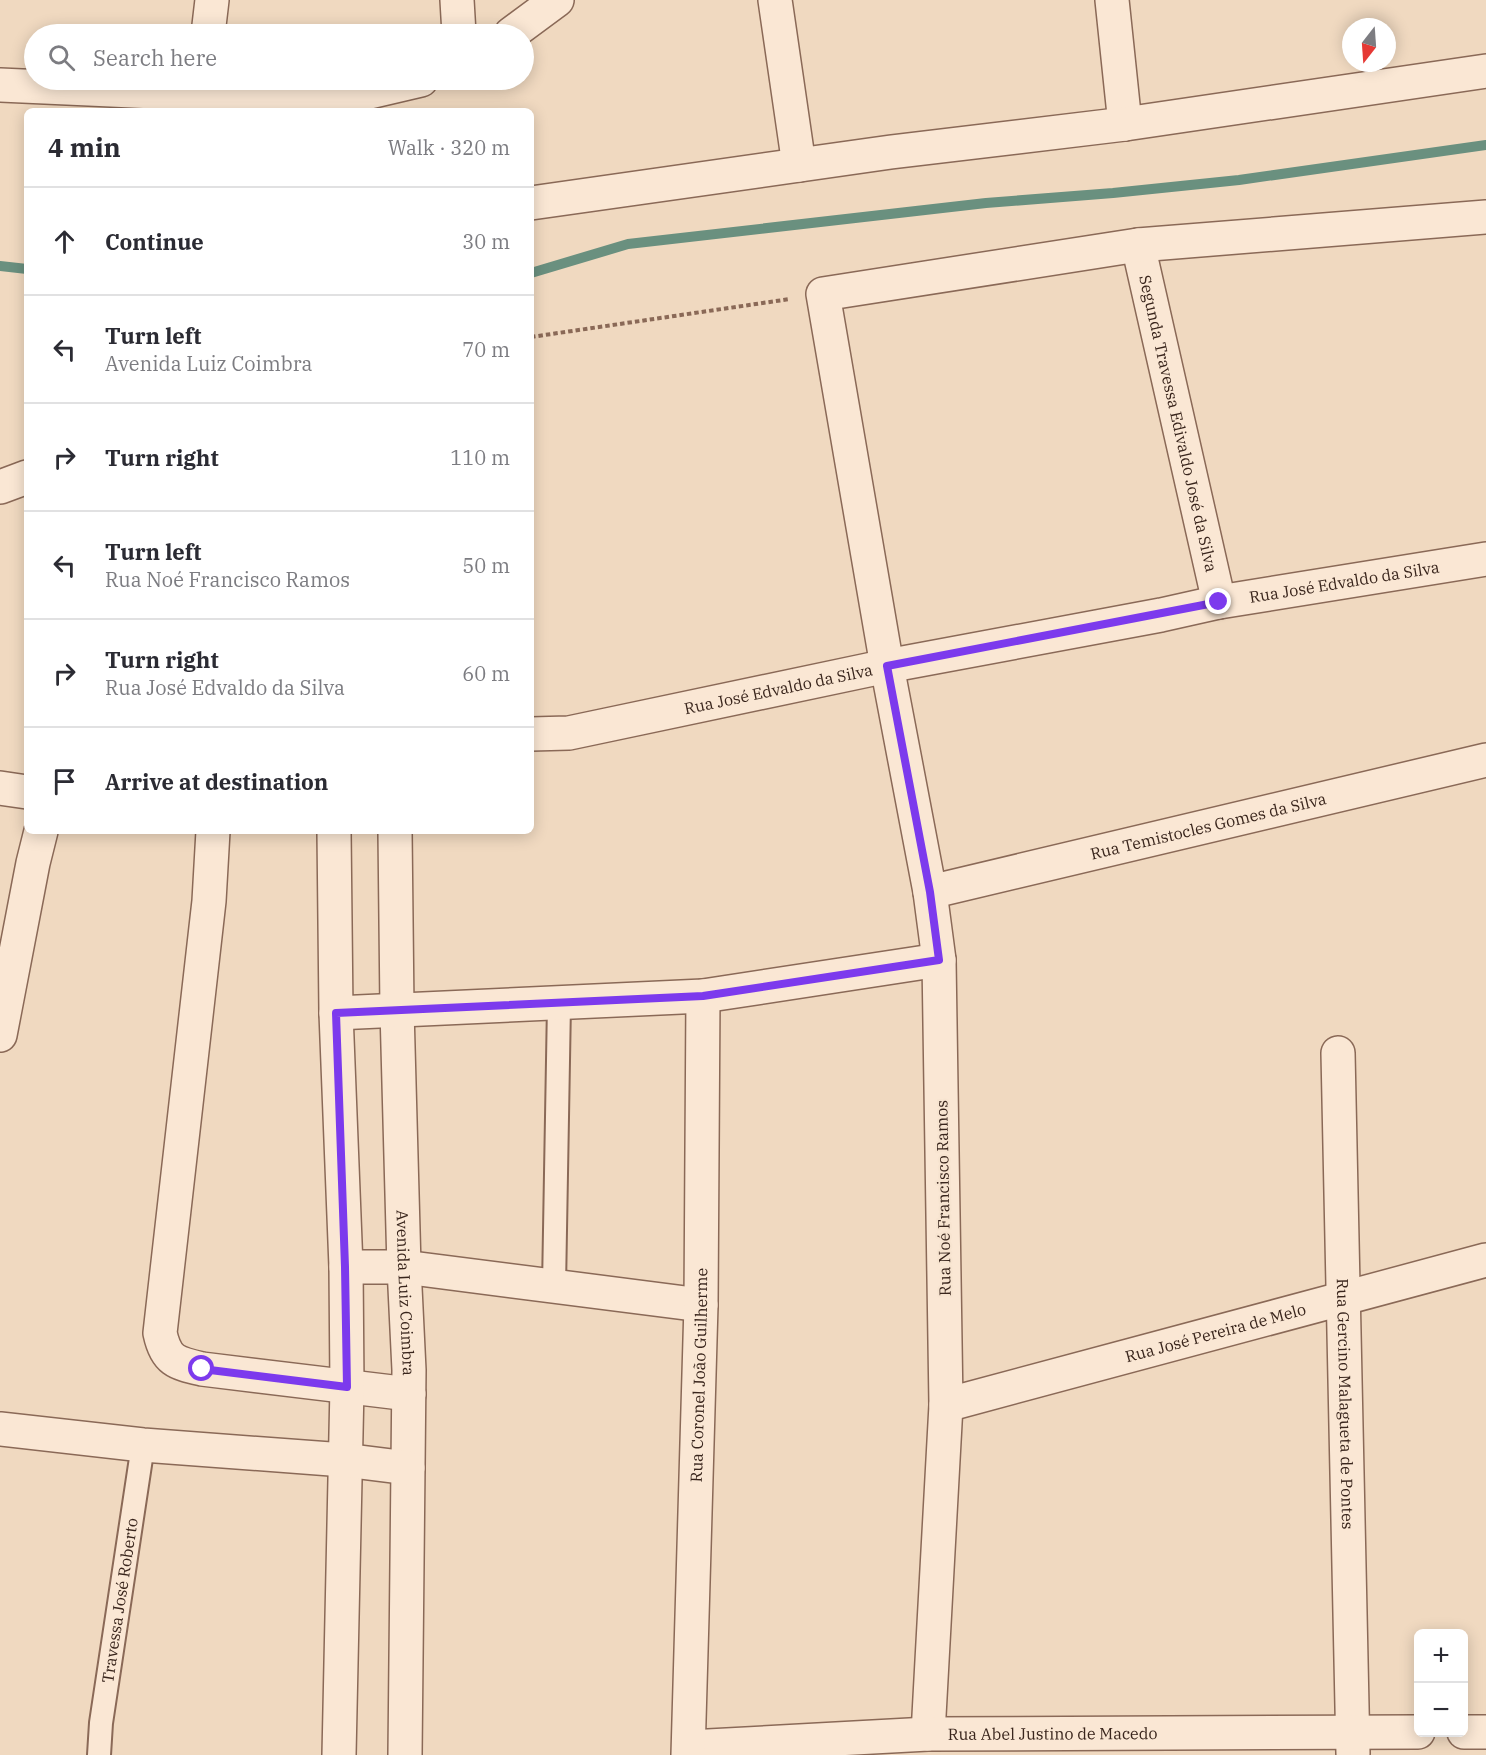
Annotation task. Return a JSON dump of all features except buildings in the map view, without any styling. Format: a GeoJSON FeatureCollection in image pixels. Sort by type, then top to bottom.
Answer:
{"type":"FeatureCollection","features":[{"type":"Feature","properties":{"kind":"street"},"geometry":{"type":"LineString","coordinates":[[209,24],[212,0]]}},
{"type":"Feature","properties":{"kind":"street"},"geometry":{"type":"LineString","coordinates":[[457,0],[458,24]]}},
{"type":"Feature","properties":{"kind":"street"},"geometry":{"type":"LineString","coordinates":[[525,24],[557,0]]}},
{"type":"Feature","properties":{"kind":"street"},"geometry":{"type":"LineString","coordinates":[[775,0],[799,165]]}},
{"type":"Feature","properties":{"kind":"street"},"geometry":{"type":"LineString","coordinates":[[1112,0],[1125,124]]}},
{"type":"Feature","properties":{"kind":"street"},"geometry":{"type":"LineString","coordinates":[[534,203],[891,152],[1125,124],[1486,71]]}},
{"type":"Feature","properties":{"kind":"street"},"geometry":{"type":"LineString","coordinates":[[0,85],[24,86]]}},
{"type":"Feature","properties":{"kind":"street"},"geometry":{"type":"LineString","coordinates":[[100,90],[357,103],[393,90]]}},
{"type":"Feature","properties":{"kind":"street"},"geometry":{"type":"LineString","coordinates":[[823,294],[1138,245],[1486,217]]}},
{"type":"Feature","properties":{"kind":"street","name":"Segunda Travessa Edivaldo José da Silva"},"geometry":{"type":"LineString","coordinates":[[1138,245],[1219,602]]}},
{"type":"Feature","properties":{"kind":"street","name":"Rua Noé Francisco Ramos"},"geometry":{"type":"LineString","coordinates":[[823,294],[887,666],[930,892],[939,960],[946,1405],[928,1734]]}},
{"type":"Feature","properties":{"kind":"street"},"geometry":{"type":"LineString","coordinates":[[0,487],[24,478]]}},
{"type":"Feature","properties":{"kind":"street","name":"Rua José Edvaldo da Silva"},"geometry":{"type":"LineString","coordinates":[[534,734],[568,733],[887,666],[1219,602],[1486,558]]}},
{"type":"Feature","properties":{"kind":"street","name":"Rua Temistocles Gomes da Silva"},"geometry":{"type":"LineString","coordinates":[[930,892],[1486,760]]}},
{"type":"Feature","properties":{"kind":"street"},"geometry":{"type":"LineString","coordinates":[[0,788],[24,792]]}},
{"type":"Feature","properties":{"kind":"street"},"geometry":{"type":"LineString","coordinates":[[0,1035],[39,834]]}},
{"type":"Feature","properties":{"kind":"street"},"geometry":{"type":"LineString","coordinates":[[213,834],[209,901],[160,1333],[164,1351],[177,1363],[202,1369],[409,1394]]}},
{"type":"Feature","properties":{"kind":"street"},"geometry":{"type":"LineString","coordinates":[[334,834],[336,1013],[347,1387],[339,1755]]}},
{"type":"Feature","properties":{"kind":"street","name":"Avenida Luiz Coimbra"},"geometry":{"type":"LineString","coordinates":[[395,834],[397,1010],[409,1394],[405,1755]]}},
{"type":"Feature","properties":{"kind":"street"},"geometry":{"type":"LineString","coordinates":[[336,1013],[703,996],[939,960]]}},
{"type":"Feature","properties":{"kind":"street","name":"Rua Coronel João Guilherme"},"geometry":{"type":"LineString","coordinates":[[688,1751],[701,1305],[703,996]]}},
{"type":"Feature","properties":{"kind":"street","name":"Rua Gercino Malagueta de Pontes"},"geometry":{"type":"LineString","coordinates":[[1338,1053],[1353,1744]]}},
{"type":"Feature","properties":{"kind":"street","name":"Rua José Pereira de Melo"},"geometry":{"type":"LineString","coordinates":[[946,1405],[1486,1260]]}},
{"type":"Feature","properties":{"kind":"street"},"geometry":{"type":"LineString","coordinates":[[345,1267],[404,1267],[701,1305]]}},
{"type":"Feature","properties":{"kind":"street"},"geometry":{"type":"LineString","coordinates":[[0,1429],[143,1445],[344,1460],[408,1468]]}},
{"type":"Feature","properties":{"kind":"street"},"geometry":{"type":"LineString","coordinates":[[1468,1732],[1486,1732]]}},
{"type":"Feature","properties":{"kind":"street","name":"Rua Abel Justino de Macedo"},"geometry":{"type":"LineString","coordinates":[[688,1751],[928,1734],[1353,1744],[1414,1733]]}},
{"type":"Feature","properties":{"kind":"lane"},"geometry":{"type":"LineString","coordinates":[[554,1287],[559,1004]]}},
{"type":"Feature","properties":{"kind":"lane","name":"Travessa José Roberto"},"geometry":{"type":"LineString","coordinates":[[99,1755],[101,1723],[143,1445]]}},
{"type":"Feature","properties":{"kind":"path"},"geometry":{"type":"LineString","coordinates":[[534,337],[823,294]]}},
{"type":"Feature","properties":{"kind":"waterway"},"geometry":{"type":"LineString","coordinates":[[534,272],[628,244],[986,203],[1239,180],[1486,145]]}},
{"type":"Feature","properties":{"kind":"waterway"},"geometry":{"type":"LineString","coordinates":[[0,266],[24,269]]}},
{"type":"Feature","properties":{"kind":"route"},"geometry":{"type":"LineString","coordinates":[[202,1369],[347,1387],[336,1013],[703,996],[939,960],[930,892],[887,666],[1219,602]]}}]}
